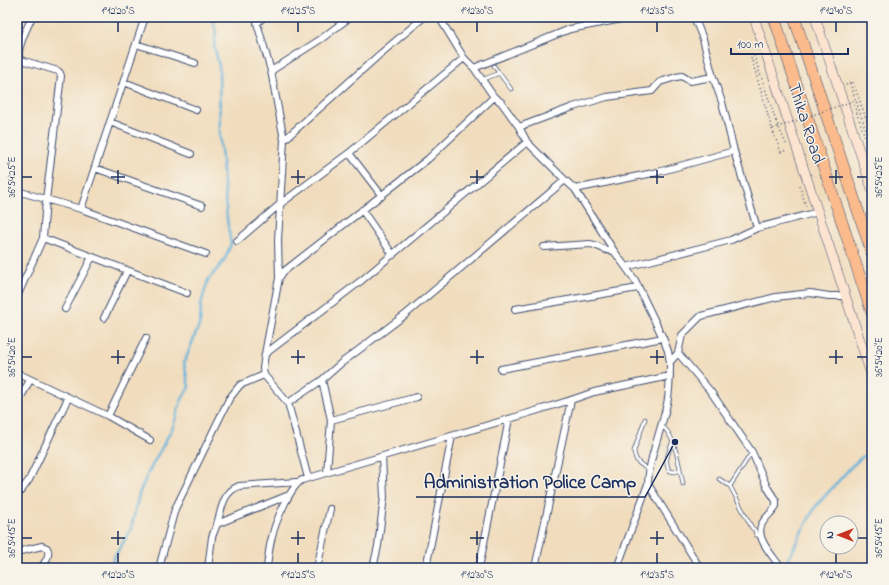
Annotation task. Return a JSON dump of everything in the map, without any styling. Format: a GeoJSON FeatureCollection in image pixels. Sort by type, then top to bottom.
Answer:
{"type":"FeatureCollection","features":[{"type":"Feature","properties":{"kind":"highway","name":"Thika Road"},"geometry":{"type":"LineString","coordinates":[[774,17],[872,313]]}},
{"type":"Feature","properties":{"kind":"highway","name":"Thika Road"},"geometry":{"type":"LineString","coordinates":[[794,17],[872,254]]}},
{"type":"Feature","properties":{"kind":"main road","name":"Thika Road"},"geometry":{"type":"LineString","coordinates":[[754,17],[872,377]]}},
{"type":"Feature","properties":{"kind":"main road"},"geometry":{"type":"LineString","coordinates":[[815,17],[872,189]]}},
{"type":"Feature","properties":{"kind":"street"},"geometry":{"type":"LineString","coordinates":[[17,66],[19,58],[19,44],[32,17]]}},
{"type":"Feature","properties":{"kind":"street"},"geometry":{"type":"LineString","coordinates":[[81,209],[145,17]]}},
{"type":"Feature","properties":{"kind":"street"},"geometry":{"type":"LineString","coordinates":[[264,17],[256,23],[271,71],[284,140],[279,205],[279,278],[263,368],[264,375],[288,403],[308,478]]}},
{"type":"Feature","properties":{"kind":"street"},"geometry":{"type":"LineString","coordinates":[[271,71],[321,40],[350,17]]}},
{"type":"Feature","properties":{"kind":"street"},"geometry":{"type":"LineString","coordinates":[[284,140],[424,17]]}},
{"type":"Feature","properties":{"kind":"street"},"geometry":{"type":"LineString","coordinates":[[439,17],[464,58],[474,68],[494,97],[501,102],[519,127],[527,142],[575,189],[614,251],[635,280],[668,351],[670,376],[667,407],[648,470],[648,484],[618,567]]}},
{"type":"Feature","properties":{"kind":"street"},"geometry":{"type":"LineString","coordinates":[[474,68],[570,29],[627,17]]}},
{"type":"Feature","properties":{"kind":"street"},"geometry":{"type":"LineString","coordinates":[[694,17],[703,39],[722,102],[734,151],[757,228]]}},
{"type":"Feature","properties":{"kind":"street"},"geometry":{"type":"LineString","coordinates":[[136,44],[195,63]]}},
{"type":"Feature","properties":{"kind":"street"},"geometry":{"type":"LineString","coordinates":[[17,297],[43,238],[60,73],[19,58]]}},
{"type":"Feature","properties":{"kind":"street"},"geometry":{"type":"LineString","coordinates":[[237,241],[279,205],[349,153],[464,58]]}},
{"type":"Feature","properties":{"kind":"street"},"geometry":{"type":"LineString","coordinates":[[519,127],[573,107],[607,98],[652,91],[660,82],[676,77],[682,76],[690,81],[713,76]]}},
{"type":"Feature","properties":{"kind":"street"},"geometry":{"type":"LineString","coordinates":[[124,82],[196,110]]}},
{"type":"Feature","properties":{"kind":"street"},"geometry":{"type":"LineString","coordinates":[[279,278],[283,272],[428,159],[494,97]]}},
{"type":"Feature","properties":{"kind":"street"},"geometry":{"type":"LineString","coordinates":[[110,122],[191,154]]}},
{"type":"Feature","properties":{"kind":"street"},"geometry":{"type":"LineString","coordinates":[[265,354],[393,255],[527,142]]}},
{"type":"Feature","properties":{"kind":"street"},"geometry":{"type":"LineString","coordinates":[[575,189],[658,172],[734,151]]}},
{"type":"Feature","properties":{"kind":"street"},"geometry":{"type":"LineString","coordinates":[[349,153],[382,196]]}},
{"type":"Feature","properties":{"kind":"street"},"geometry":{"type":"LineString","coordinates":[[95,168],[202,206]]}},
{"type":"Feature","properties":{"kind":"street"},"geometry":{"type":"LineString","coordinates":[[288,403],[322,380],[340,364],[405,314],[565,180]]}},
{"type":"Feature","properties":{"kind":"street"},"geometry":{"type":"LineString","coordinates":[[17,191],[81,209],[206,254]]}},
{"type":"Feature","properties":{"kind":"street"},"geometry":{"type":"LineString","coordinates":[[362,210],[393,255]]}},
{"type":"Feature","properties":{"kind":"street"},"geometry":{"type":"LineString","coordinates":[[626,267],[732,240],[757,228],[818,212]]}},
{"type":"Feature","properties":{"kind":"street"},"geometry":{"type":"LineString","coordinates":[[43,238],[187,293]]}},
{"type":"Feature","properties":{"kind":"street"},"geometry":{"type":"LineString","coordinates":[[544,247],[595,244],[608,251],[614,251]]}},
{"type":"Feature","properties":{"kind":"street"},"geometry":{"type":"LineString","coordinates":[[64,309],[92,257]]}},
{"type":"Feature","properties":{"kind":"street"},"geometry":{"type":"LineString","coordinates":[[104,318],[127,271]]}},
{"type":"Feature","properties":{"kind":"street"},"geometry":{"type":"LineString","coordinates":[[515,308],[638,288]]}},
{"type":"Feature","properties":{"kind":"street"},"geometry":{"type":"LineString","coordinates":[[670,362],[678,353],[682,335],[701,316],[776,297],[810,293],[829,296],[846,296]]}},
{"type":"Feature","properties":{"kind":"street"},"geometry":{"type":"LineString","coordinates":[[108,416],[146,338]]}},
{"type":"Feature","properties":{"kind":"street"},"geometry":{"type":"LineString","coordinates":[[501,369],[663,338]]}},
{"type":"Feature","properties":{"kind":"street"},"geometry":{"type":"LineString","coordinates":[[678,353],[711,392],[752,452],[767,488],[776,501],[776,506],[760,526],[760,536],[781,568]]}},
{"type":"Feature","properties":{"kind":"street"},"geometry":{"type":"LineString","coordinates":[[17,373],[108,416],[150,440]]}},
{"type":"Feature","properties":{"kind":"street"},"geometry":{"type":"LineString","coordinates":[[159,568],[175,509],[229,399],[240,385],[264,375]]}},
{"type":"Feature","properties":{"kind":"street"},"geometry":{"type":"LineString","coordinates":[[208,568],[212,537],[218,524],[224,498],[231,490],[239,486],[297,482],[594,392],[670,376]]}},
{"type":"Feature","properties":{"kind":"street"},"geometry":{"type":"LineString","coordinates":[[17,404],[30,380]]}},
{"type":"Feature","properties":{"kind":"street"},"geometry":{"type":"LineString","coordinates":[[322,380],[331,420],[327,472]]}},
{"type":"Feature","properties":{"kind":"street"},"geometry":{"type":"LineString","coordinates":[[331,420],[417,397]]}},
{"type":"Feature","properties":{"kind":"street"},"geometry":{"type":"LineString","coordinates":[[17,494],[29,480],[68,398]]}},
{"type":"Feature","properties":{"kind":"street"},"geometry":{"type":"LineString","coordinates":[[535,568],[571,400]]}},
{"type":"Feature","properties":{"kind":"street"},"geometry":{"type":"LineString","coordinates":[[479,568],[509,419]]}},
{"type":"Feature","properties":{"kind":"street"},"geometry":{"type":"LineString","coordinates":[[426,568],[452,436]]}},
{"type":"Feature","properties":{"kind":"street"},"geometry":{"type":"LineString","coordinates":[[373,568],[378,546],[384,497],[382,457]]}},
{"type":"Feature","properties":{"kind":"street"},"geometry":{"type":"LineString","coordinates":[[267,568],[272,536],[289,495],[297,482]]}},
{"type":"Feature","properties":{"kind":"street"},"geometry":{"type":"LineString","coordinates":[[648,484],[700,568]]}},
{"type":"Feature","properties":{"kind":"street"},"geometry":{"type":"LineString","coordinates":[[218,524],[289,495]]}},
{"type":"Feature","properties":{"kind":"street"},"geometry":{"type":"LineString","coordinates":[[316,568],[330,509]]}},
{"type":"Feature","properties":{"kind":"street"},"geometry":{"type":"LineString","coordinates":[[17,552],[42,546],[47,548],[49,551],[48,555],[41,568]]}},
{"type":"Feature","properties":{"kind":"lane"},"geometry":{"type":"LineString","coordinates":[[494,66],[510,89]]}},
{"type":"Feature","properties":{"kind":"lane"},"geometry":{"type":"LineString","coordinates":[[482,80],[499,73]]}},
{"type":"Feature","properties":{"kind":"lane"},"geometry":{"type":"LineString","coordinates":[[645,419],[634,451],[636,460],[648,470]]}},
{"type":"Feature","properties":{"kind":"lane"},"geometry":{"type":"LineString","coordinates":[[661,426],[668,430],[676,452],[683,484]]}},
{"type":"Feature","properties":{"kind":"lane"},"geometry":{"type":"LineString","coordinates":[[672,443],[667,458],[667,465],[670,471],[675,472],[680,470]]}},
{"type":"Feature","properties":{"kind":"lane"},"geometry":{"type":"LineString","coordinates":[[730,486],[752,452]]}},
{"type":"Feature","properties":{"kind":"lane"},"geometry":{"type":"LineString","coordinates":[[719,479],[730,486],[752,528],[755,530],[756,535],[760,536]]}},
{"type":"Feature","properties":{"kind":"path"},"geometry":{"type":"LineString","coordinates":[[754,56],[776,121],[788,150],[781,152],[772,129],[751,57],[754,56]]}},
{"type":"Feature","properties":{"kind":"path"},"geometry":{"type":"LineString","coordinates":[[850,83],[852,82],[872,135]]}},
{"type":"Feature","properties":{"kind":"path"},"geometry":{"type":"LineString","coordinates":[[846,85],[850,83]]}},
{"type":"Feature","properties":{"kind":"path"},"geometry":{"type":"LineString","coordinates":[[850,83],[872,148]]}},
{"type":"Feature","properties":{"kind":"path"},"geometry":{"type":"LineString","coordinates":[[852,99],[872,157]]}},
{"type":"Feature","properties":{"kind":"path"},"geometry":{"type":"LineString","coordinates":[[772,129],[856,100]]}},
{"type":"Feature","properties":{"kind":"waterway"},"geometry":{"type":"LineString","coordinates":[[108,568],[131,529],[139,494],[148,473],[173,427],[181,401],[189,387],[184,363],[200,323],[201,304],[208,280],[224,261],[231,244],[227,219],[220,137],[219,66],[214,45],[216,32],[212,17]]}},
{"type":"Feature","properties":{"kind":"waterway"},"geometry":{"type":"LineString","coordinates":[[786,564],[816,506],[852,466],[872,451]]}},
{"type":"Feature","properties":{"kind":"place","name":"Administration Police Camp"},"geometry":{"type":"Point","coordinates":[675,442]}}]}
